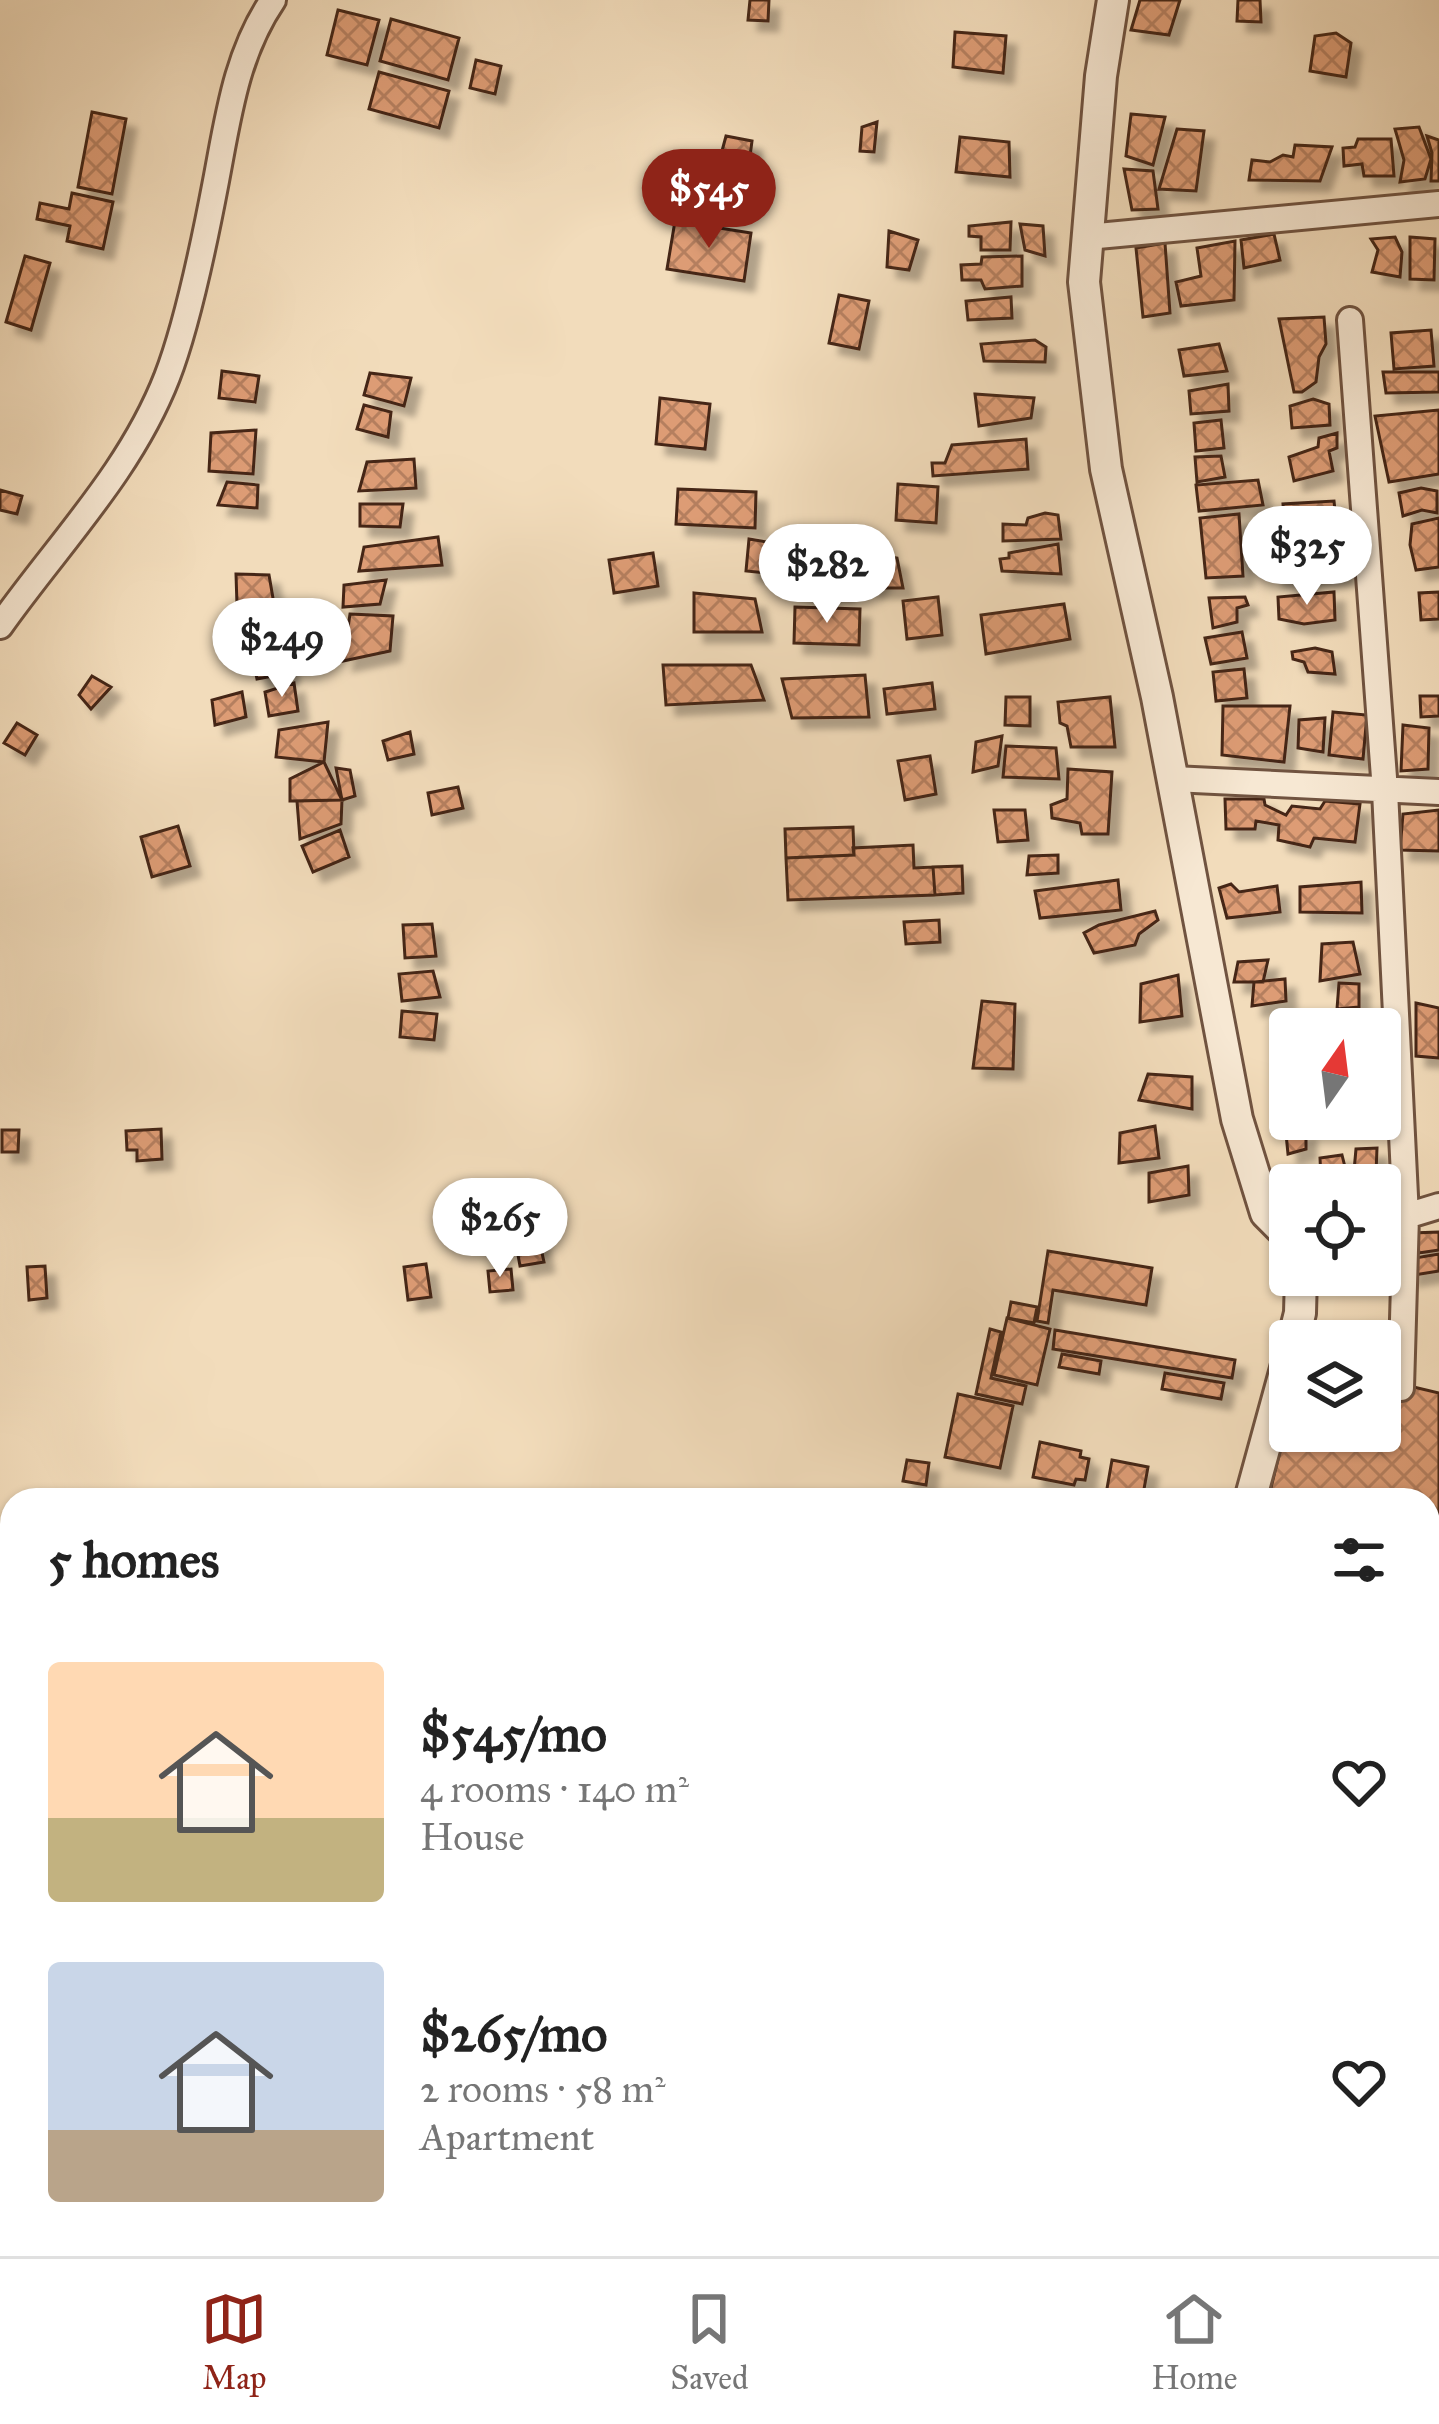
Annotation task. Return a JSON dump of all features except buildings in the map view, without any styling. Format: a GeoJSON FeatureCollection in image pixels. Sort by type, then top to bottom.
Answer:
{"type":"FeatureCollection","features":[{"type":"Feature","properties":{"kind":"street"},"geometry":{"type":"LineString","coordinates":[[0,626],[133,449],[168,374],[211,207],[232,95],[254,28],[273,0]]}},
{"type":"Feature","properties":{"kind":"street"},"geometry":{"type":"LineString","coordinates":[[1113,0],[1101,76],[1084,283],[1106,470],[1173,779],[1237,1119],[1269,1217]]}},
{"type":"Feature","properties":{"kind":"street"},"geometry":{"type":"LineString","coordinates":[[1088,237],[1439,204]]}},
{"type":"Feature","properties":{"kind":"street"},"geometry":{"type":"LineString","coordinates":[[1350,320],[1385,791],[1406,1216],[1401,1388]]}},
{"type":"Feature","properties":{"kind":"street"},"geometry":{"type":"LineString","coordinates":[[1173,779],[1439,792]]}},
{"type":"Feature","properties":{"kind":"street"},"geometry":{"type":"LineString","coordinates":[[1401,1218],[1439,1206]]}},
{"type":"Feature","properties":{"kind":"street"},"geometry":{"type":"LineString","coordinates":[[1253,1488],[1269,1431]]}}]}
